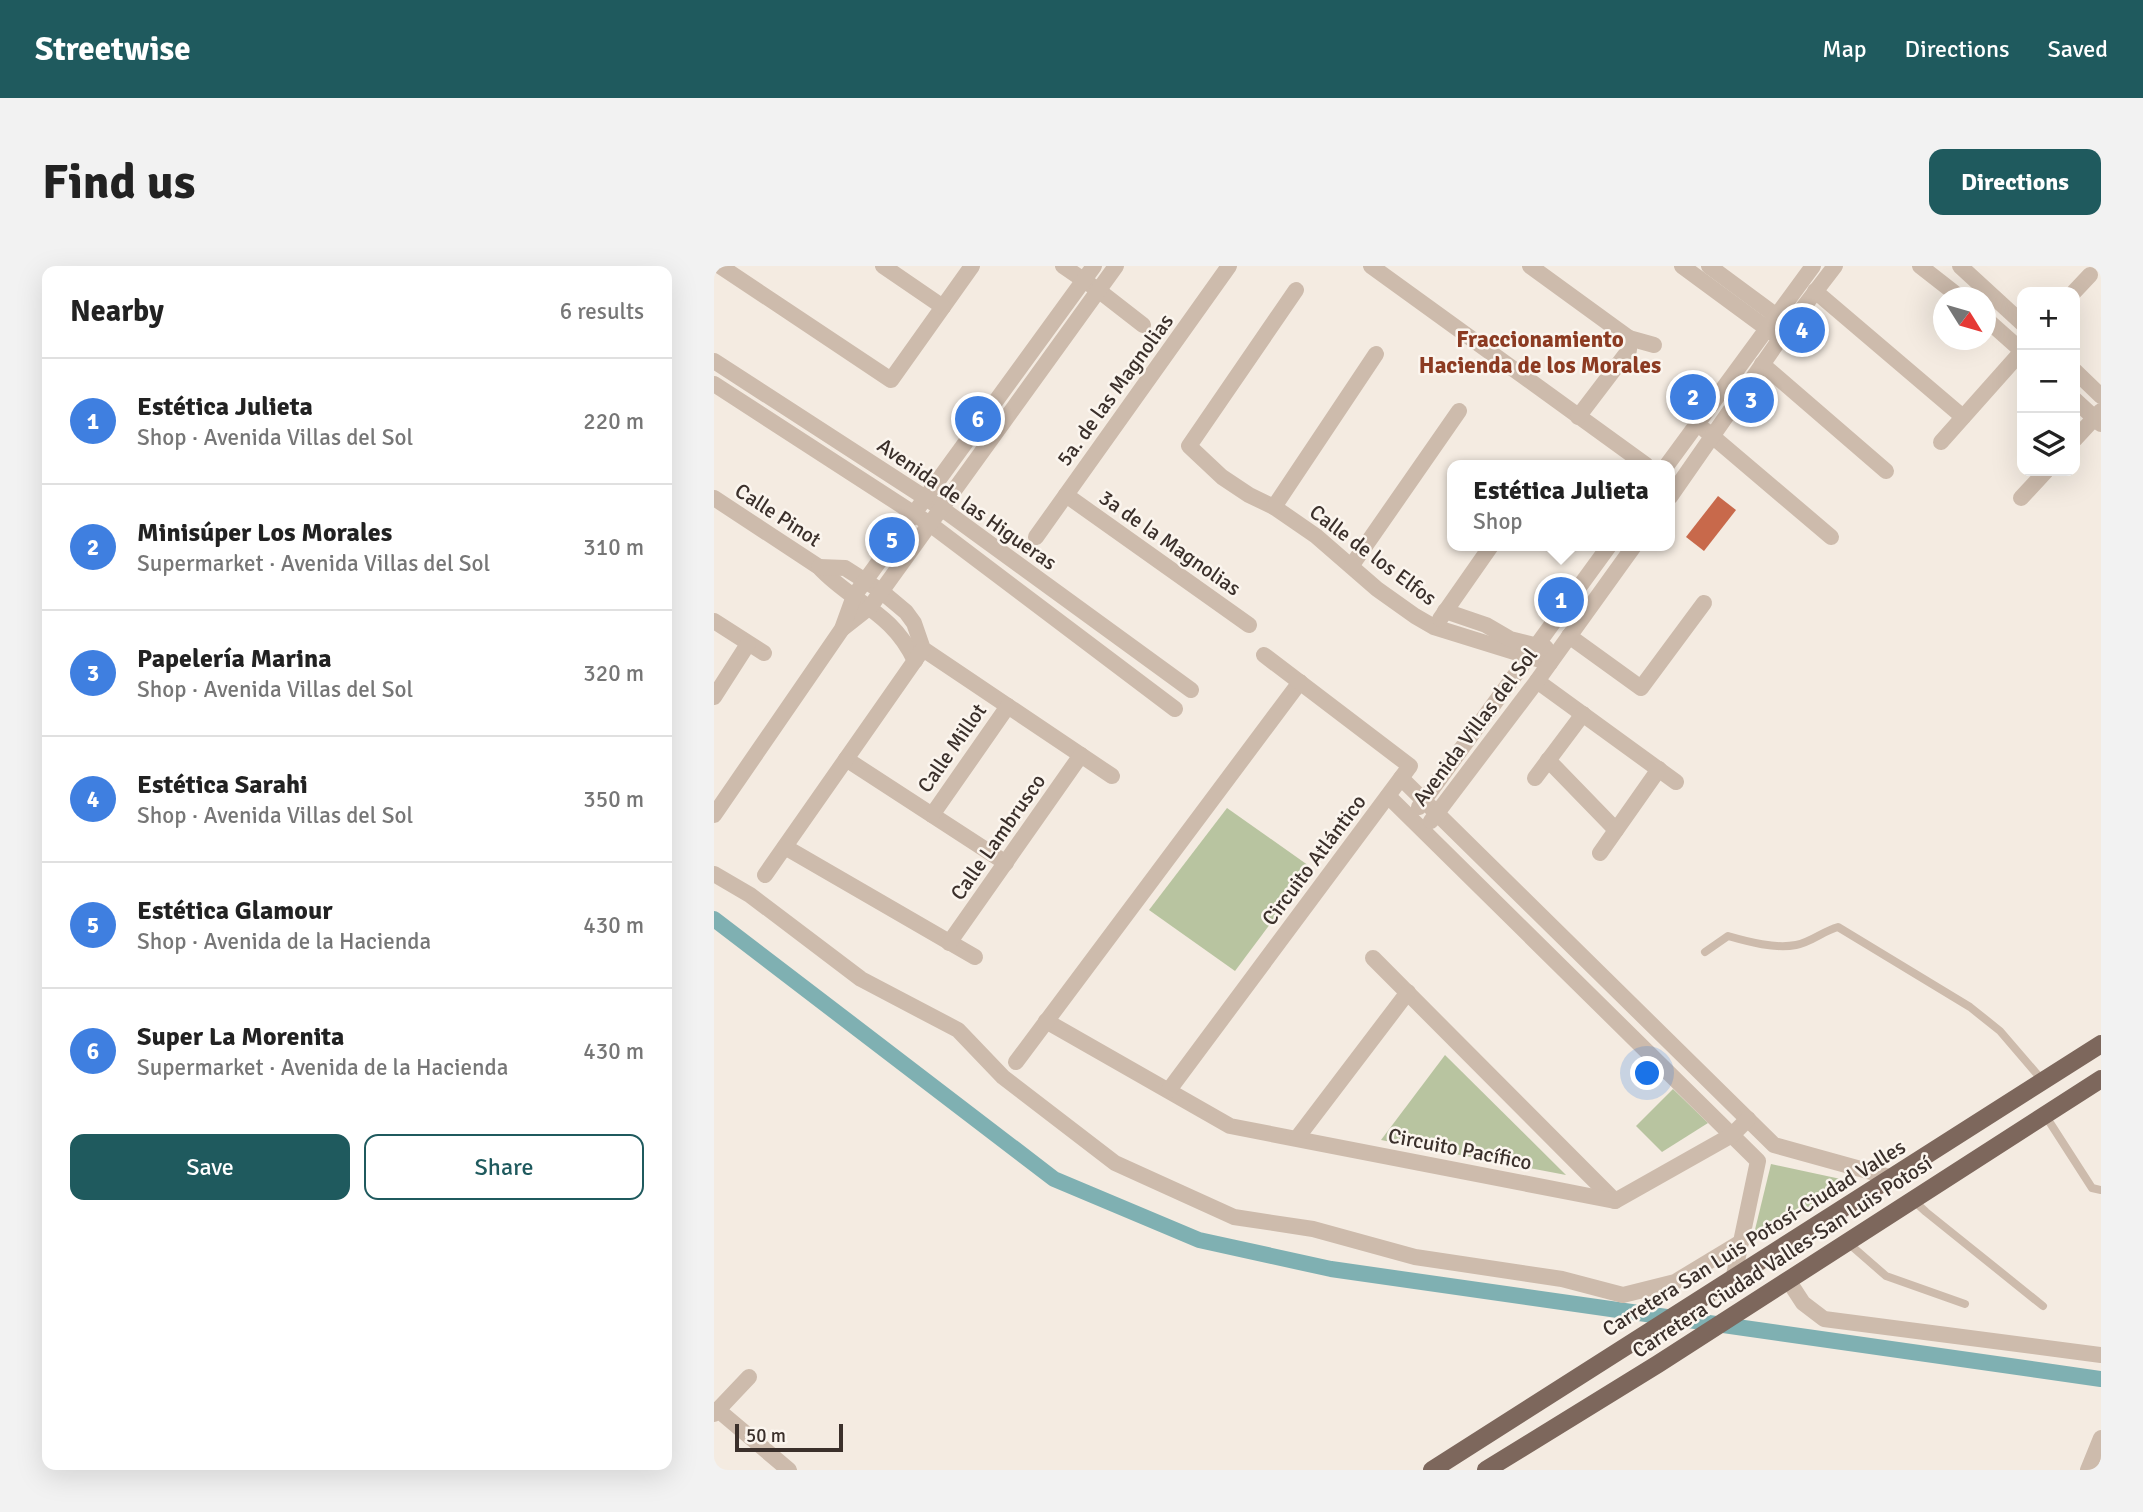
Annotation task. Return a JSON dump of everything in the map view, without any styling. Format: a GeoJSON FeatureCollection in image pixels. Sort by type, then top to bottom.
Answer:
{"type":"FeatureCollection","features":[{"type":"Feature","properties":{"kind":"main road","name":"Carretera San Luis Potosí-Ciudad Valles"},"geometry":{"type":"LineString","coordinates":[[1432,1470],[2101,1044]]}},
{"type":"Feature","properties":{"kind":"main road","name":"Carretera Ciudad Valles-San Luis Potosí"},"geometry":{"type":"LineString","coordinates":[[1486,1470],[1658,1364],[2101,1079]]}},
{"type":"Feature","properties":{"kind":"street"},"geometry":{"type":"LineString","coordinates":[[720,266],[891,380],[972,266]]}},
{"type":"Feature","properties":{"kind":"street"},"geometry":{"type":"LineString","coordinates":[[883,266],[943,306]]}},
{"type":"Feature","properties":{"kind":"street"},"geometry":{"type":"LineString","coordinates":[[1063,266],[1143,325]]}},
{"type":"Feature","properties":{"kind":"street"},"geometry":{"type":"LineString","coordinates":[[714,815],[842,629],[854,596],[1094,266]]}},
{"type":"Feature","properties":{"kind":"street"},"geometry":{"type":"LineString","coordinates":[[842,629],[870,607],[1116,266]]}},
{"type":"Feature","properties":{"kind":"street","name":"5a. de las Magnolias"},"geometry":{"type":"LineString","coordinates":[[1036,537],[1229,266]]}},
{"type":"Feature","properties":{"kind":"street"},"geometry":{"type":"LineString","coordinates":[[1371,266],[1639,460]]}},
{"type":"Feature","properties":{"kind":"street"},"geometry":{"type":"LineString","coordinates":[[1530,266],[1629,338],[1654,345]]}},
{"type":"Feature","properties":{"kind":"street"},"geometry":{"type":"LineString","coordinates":[[1682,266],[1785,332]]}},
{"type":"Feature","properties":{"kind":"street"},"geometry":{"type":"LineString","coordinates":[[1709,266],[1770,322]]}},
{"type":"Feature","properties":{"kind":"street"},"geometry":{"type":"LineString","coordinates":[[1671,460],[1813,266]]}},
{"type":"Feature","properties":{"kind":"street"},"geometry":{"type":"LineString","coordinates":[[1675,490],[1762,364],[1835,266]]}},
{"type":"Feature","properties":{"kind":"street"},"geometry":{"type":"LineString","coordinates":[[1920,266],[1949,287]]}},
{"type":"Feature","properties":{"kind":"street"},"geometry":{"type":"LineString","coordinates":[[1945,283],[1961,266],[2017,318]]}},
{"type":"Feature","properties":{"kind":"street"},"geometry":{"type":"LineString","coordinates":[[2079,287],[2090,275]]}},
{"type":"Feature","properties":{"kind":"street","name":"Calle de los Elfos"},"geometry":{"type":"LineString","coordinates":[[1296,290],[1189,446],[1222,477],[1274,507],[1316,536],[1400,606],[1434,627],[1494,647],[1534,651]]}},
{"type":"Feature","properties":{"kind":"street"},"geometry":{"type":"LineString","coordinates":[[1815,291],[1963,417]]}},
{"type":"Feature","properties":{"kind":"street"},"geometry":{"type":"LineString","coordinates":[[1996,328],[2021,350]]}},
{"type":"Feature","properties":{"kind":"street"},"geometry":{"type":"LineString","coordinates":[[1578,417],[1629,350],[1629,338]]}},
{"type":"Feature","properties":{"kind":"street"},"geometry":{"type":"LineString","coordinates":[[1274,507],[1376,354]]}},
{"type":"Feature","properties":{"kind":"street"},"geometry":{"type":"LineString","coordinates":[[1941,442],[2017,357]]}},
{"type":"Feature","properties":{"kind":"street","name":"Avenida de las Higueras"},"geometry":{"type":"LineString","coordinates":[[714,361],[941,508],[1191,690]]}},
{"type":"Feature","properties":{"kind":"street"},"geometry":{"type":"LineString","coordinates":[[1762,364],[1886,471]]}},
{"type":"Feature","properties":{"kind":"street"},"geometry":{"type":"LineString","coordinates":[[2080,376],[2101,396]]}},
{"type":"Feature","properties":{"kind":"street","name":"Avenida de las Higueras"},"geometry":{"type":"LineString","coordinates":[[714,384],[930,524],[1175,709]]}},
{"type":"Feature","properties":{"kind":"street"},"geometry":{"type":"LineString","coordinates":[[2080,404],[2099,418],[2080,435]]}},
{"type":"Feature","properties":{"kind":"street"},"geometry":{"type":"LineString","coordinates":[[1352,565],[1459,411]]}},
{"type":"Feature","properties":{"kind":"street"},"geometry":{"type":"LineString","coordinates":[[1698,423],[1831,537]]}},
{"type":"Feature","properties":{"kind":"street"},"geometry":{"type":"LineString","coordinates":[[2021,498],[2041,476]]}},
{"type":"Feature","properties":{"kind":"street","name":"3a de la Magnolias"},"geometry":{"type":"LineString","coordinates":[[1066,495],[1249,625]]}},
{"type":"Feature","properties":{"kind":"street","name":"Calle Pinot"},"geometry":{"type":"LineString","coordinates":[[714,498],[819,567],[830,579],[870,607]]}},
{"type":"Feature","properties":{"kind":"street"},"geometry":{"type":"LineString","coordinates":[[1434,627],[1488,551]]}},
{"type":"Feature","properties":{"kind":"street","name":"Avenida Villas del Sol"},"geometry":{"type":"LineString","coordinates":[[1411,818],[1605,551]]}},
{"type":"Feature","properties":{"kind":"street","name":"Avenida Villas del Sol"},"geometry":{"type":"LineString","coordinates":[[1424,831],[1630,551]]}},
{"type":"Feature","properties":{"kind":"street","name":"Calle Pinot"},"geometry":{"type":"LineString","coordinates":[[819,567],[845,568],[881,592]]}},
{"type":"Feature","properties":{"kind":"street"},"geometry":{"type":"LineString","coordinates":[[765,875],[919,655],[914,623],[906,612],[881,592]]}},
{"type":"Feature","properties":{"kind":"street"},"geometry":{"type":"LineString","coordinates":[[1569,636],[1641,688],[1704,603]]}},
{"type":"Feature","properties":{"kind":"street"},"geometry":{"type":"LineString","coordinates":[[870,607],[919,655],[1008,706],[1112,776]]}},
{"type":"Feature","properties":{"kind":"street","name":"Calle de los Elfos"},"geometry":{"type":"LineString","coordinates":[[1446,611],[1486,625],[1534,651],[1554,657]]}},
{"type":"Feature","properties":{"kind":"street"},"geometry":{"type":"LineString","coordinates":[[714,621],[764,653]]}},
{"type":"Feature","properties":{"kind":"street"},"geometry":{"type":"LineString","coordinates":[[1094,648],[1107,628]]}},
{"type":"Feature","properties":{"kind":"street"},"geometry":{"type":"LineString","coordinates":[[714,697],[748,644]]}},
{"type":"Feature","properties":{"kind":"street"},"geometry":{"type":"LineString","coordinates":[[1264,655],[1410,766],[1401,778],[1774,1144],[1893,1178]]}},
{"type":"Feature","properties":{"kind":"street"},"geometry":{"type":"LineString","coordinates":[[1537,681],[1676,782]]}},
{"type":"Feature","properties":{"kind":"street"},"geometry":{"type":"LineString","coordinates":[[1016,1062],[1300,682]]}},
{"type":"Feature","properties":{"kind":"street","name":"Calle Millot"},"geometry":{"type":"LineString","coordinates":[[932,815],[1008,706]]}},
{"type":"Feature","properties":{"kind":"street"},"geometry":{"type":"LineString","coordinates":[[1535,778],[1583,714]]}},
{"type":"Feature","properties":{"kind":"street","name":"Calle Lambrusco"},"geometry":{"type":"LineString","coordinates":[[949,943],[1081,755]]}},
{"type":"Feature","properties":{"kind":"street"},"geometry":{"type":"LineString","coordinates":[[846,759],[1006,863]]}},
{"type":"Feature","properties":{"kind":"street"},"geometry":{"type":"LineString","coordinates":[[1548,760],[1616,830]]}},
{"type":"Feature","properties":{"kind":"street"},"geometry":{"type":"LineString","coordinates":[[1600,853],[1659,769]]}},
{"type":"Feature","properties":{"kind":"street","name":"Circuito Atlántico"},"geometry":{"type":"LineString","coordinates":[[1168,1090],[1401,778]]}},
{"type":"Feature","properties":{"kind":"street"},"geometry":{"type":"LineString","coordinates":[[1388,796],[1758,1161]]}},
{"type":"Feature","properties":{"kind":"street"},"geometry":{"type":"LineString","coordinates":[[785,847],[975,957]]}},
{"type":"Feature","properties":{"kind":"street"},"geometry":{"type":"LineString","coordinates":[[714,874],[750,895],[861,979],[958,1030],[1003,1077],[1115,1163],[1234,1217],[1313,1228],[1415,1258],[1562,1279],[1623,1295],[1675,1282],[1741,1242]]}},
{"type":"Feature","properties":{"kind":"street","name":"Circuito Pacífico"},"geometry":{"type":"LineString","coordinates":[[1373,958],[1615,1201]]}},
{"type":"Feature","properties":{"kind":"street"},"geometry":{"type":"LineString","coordinates":[[1297,1138],[1408,992]]}},
{"type":"Feature","properties":{"kind":"street"},"geometry":{"type":"LineString","coordinates":[[1602,1007],[1618,992]]}},
{"type":"Feature","properties":{"kind":"street"},"geometry":{"type":"LineString","coordinates":[[1046,1021],[1168,1090]]}},
{"type":"Feature","properties":{"kind":"street","name":"Circuito Pacífico"},"geometry":{"type":"LineString","coordinates":[[1168,1090],[1230,1126],[1615,1201]]}},
{"type":"Feature","properties":{"kind":"street"},"geometry":{"type":"LineString","coordinates":[[1615,1201],[1732,1135],[1748,1119]]}},
{"type":"Feature","properties":{"kind":"street"},"geometry":{"type":"LineString","coordinates":[[1729,1282],[1741,1242],[1758,1161],[1774,1144]]}},
{"type":"Feature","properties":{"kind":"street"},"geometry":{"type":"LineString","coordinates":[[1788,1280],[1802,1303],[1824,1319],[2101,1355]]}},
{"type":"Feature","properties":{"kind":"street"},"geometry":{"type":"LineString","coordinates":[[750,1377],[716,1412],[789,1470]]}},
{"type":"Feature","properties":{"kind":"street"},"geometry":{"type":"LineString","coordinates":[[2088,1470],[2101,1438]]}},
{"type":"Feature","properties":{"kind":"lane"},"geometry":{"type":"LineString","coordinates":[[1705,952],[1728,936],[1757,944],[1795,946],[1826,930],[1838,927],[1970,1007],[2000,1031],[2043,1081]]}},
{"type":"Feature","properties":{"kind":"lane"},"geometry":{"type":"LineString","coordinates":[[2045,1115],[2092,1188],[2101,1190]]}},
{"type":"Feature","properties":{"kind":"lane"},"geometry":{"type":"LineString","coordinates":[[1913,1200],[2043,1306]]}},
{"type":"Feature","properties":{"kind":"lane"},"geometry":{"type":"LineString","coordinates":[[1847,1242],[1886,1276],[1965,1304]]}},
{"type":"Feature","properties":{"kind":"green space"},"geometry":{"type":"Polygon","coordinates":[[[1227,808],[1312,868],[1235,971],[1149,910],[1227,808]]]}},
{"type":"Feature","properties":{"kind":"green space"},"geometry":{"type":"Polygon","coordinates":[[[1445,1055],[1566,1175],[1381,1140],[1445,1055]]]}},
{"type":"Feature","properties":{"kind":"green space"},"geometry":{"type":"Polygon","coordinates":[[[1673,1089],[1708,1123],[1662,1152],[1636,1126],[1673,1089]]]}},
{"type":"Feature","properties":{"kind":"green space"},"geometry":{"type":"Polygon","coordinates":[[[1771,1164],[1850,1181],[1752,1242],[1771,1164]]]}},
{"type":"Feature","properties":{"kind":"building"},"geometry":{"type":"Polygon","coordinates":[[[1718,496],[1736,510],[1704,551],[1686,537],[1718,496]]]}},
{"type":"Feature","properties":{"kind":"waterway"},"geometry":{"type":"LineString","coordinates":[[714,919],[1054,1179],[1199,1240],[1331,1269],[2101,1379]]}},
{"type":"Feature","properties":{"kind":"place","name":"Estética Sarahi"},"geometry":{"type":"Point","coordinates":[1802,330]}},
{"type":"Feature","properties":{"kind":"place","name":"Minisúper Los Morales"},"geometry":{"type":"Point","coordinates":[1693,397]}},
{"type":"Feature","properties":{"kind":"place","name":"Papelería Marina"},"geometry":{"type":"Point","coordinates":[1751,400]}},
{"type":"Feature","properties":{"kind":"place","name":"Super La Morenita"},"geometry":{"type":"Point","coordinates":[978,419]}},
{"type":"Feature","properties":{"kind":"place","name":"Estética Glamour"},"geometry":{"type":"Point","coordinates":[892,540]}},
{"type":"Feature","properties":{"kind":"place","name":"Estética Julieta"},"geometry":{"type":"Point","coordinates":[1561,600]}},
{"type":"Feature","properties":{"kind":"district","name":"Fraccionamiento Hacienda de los Morales"},"geometry":{"type":"Point","coordinates":[1540,352]}}]}
